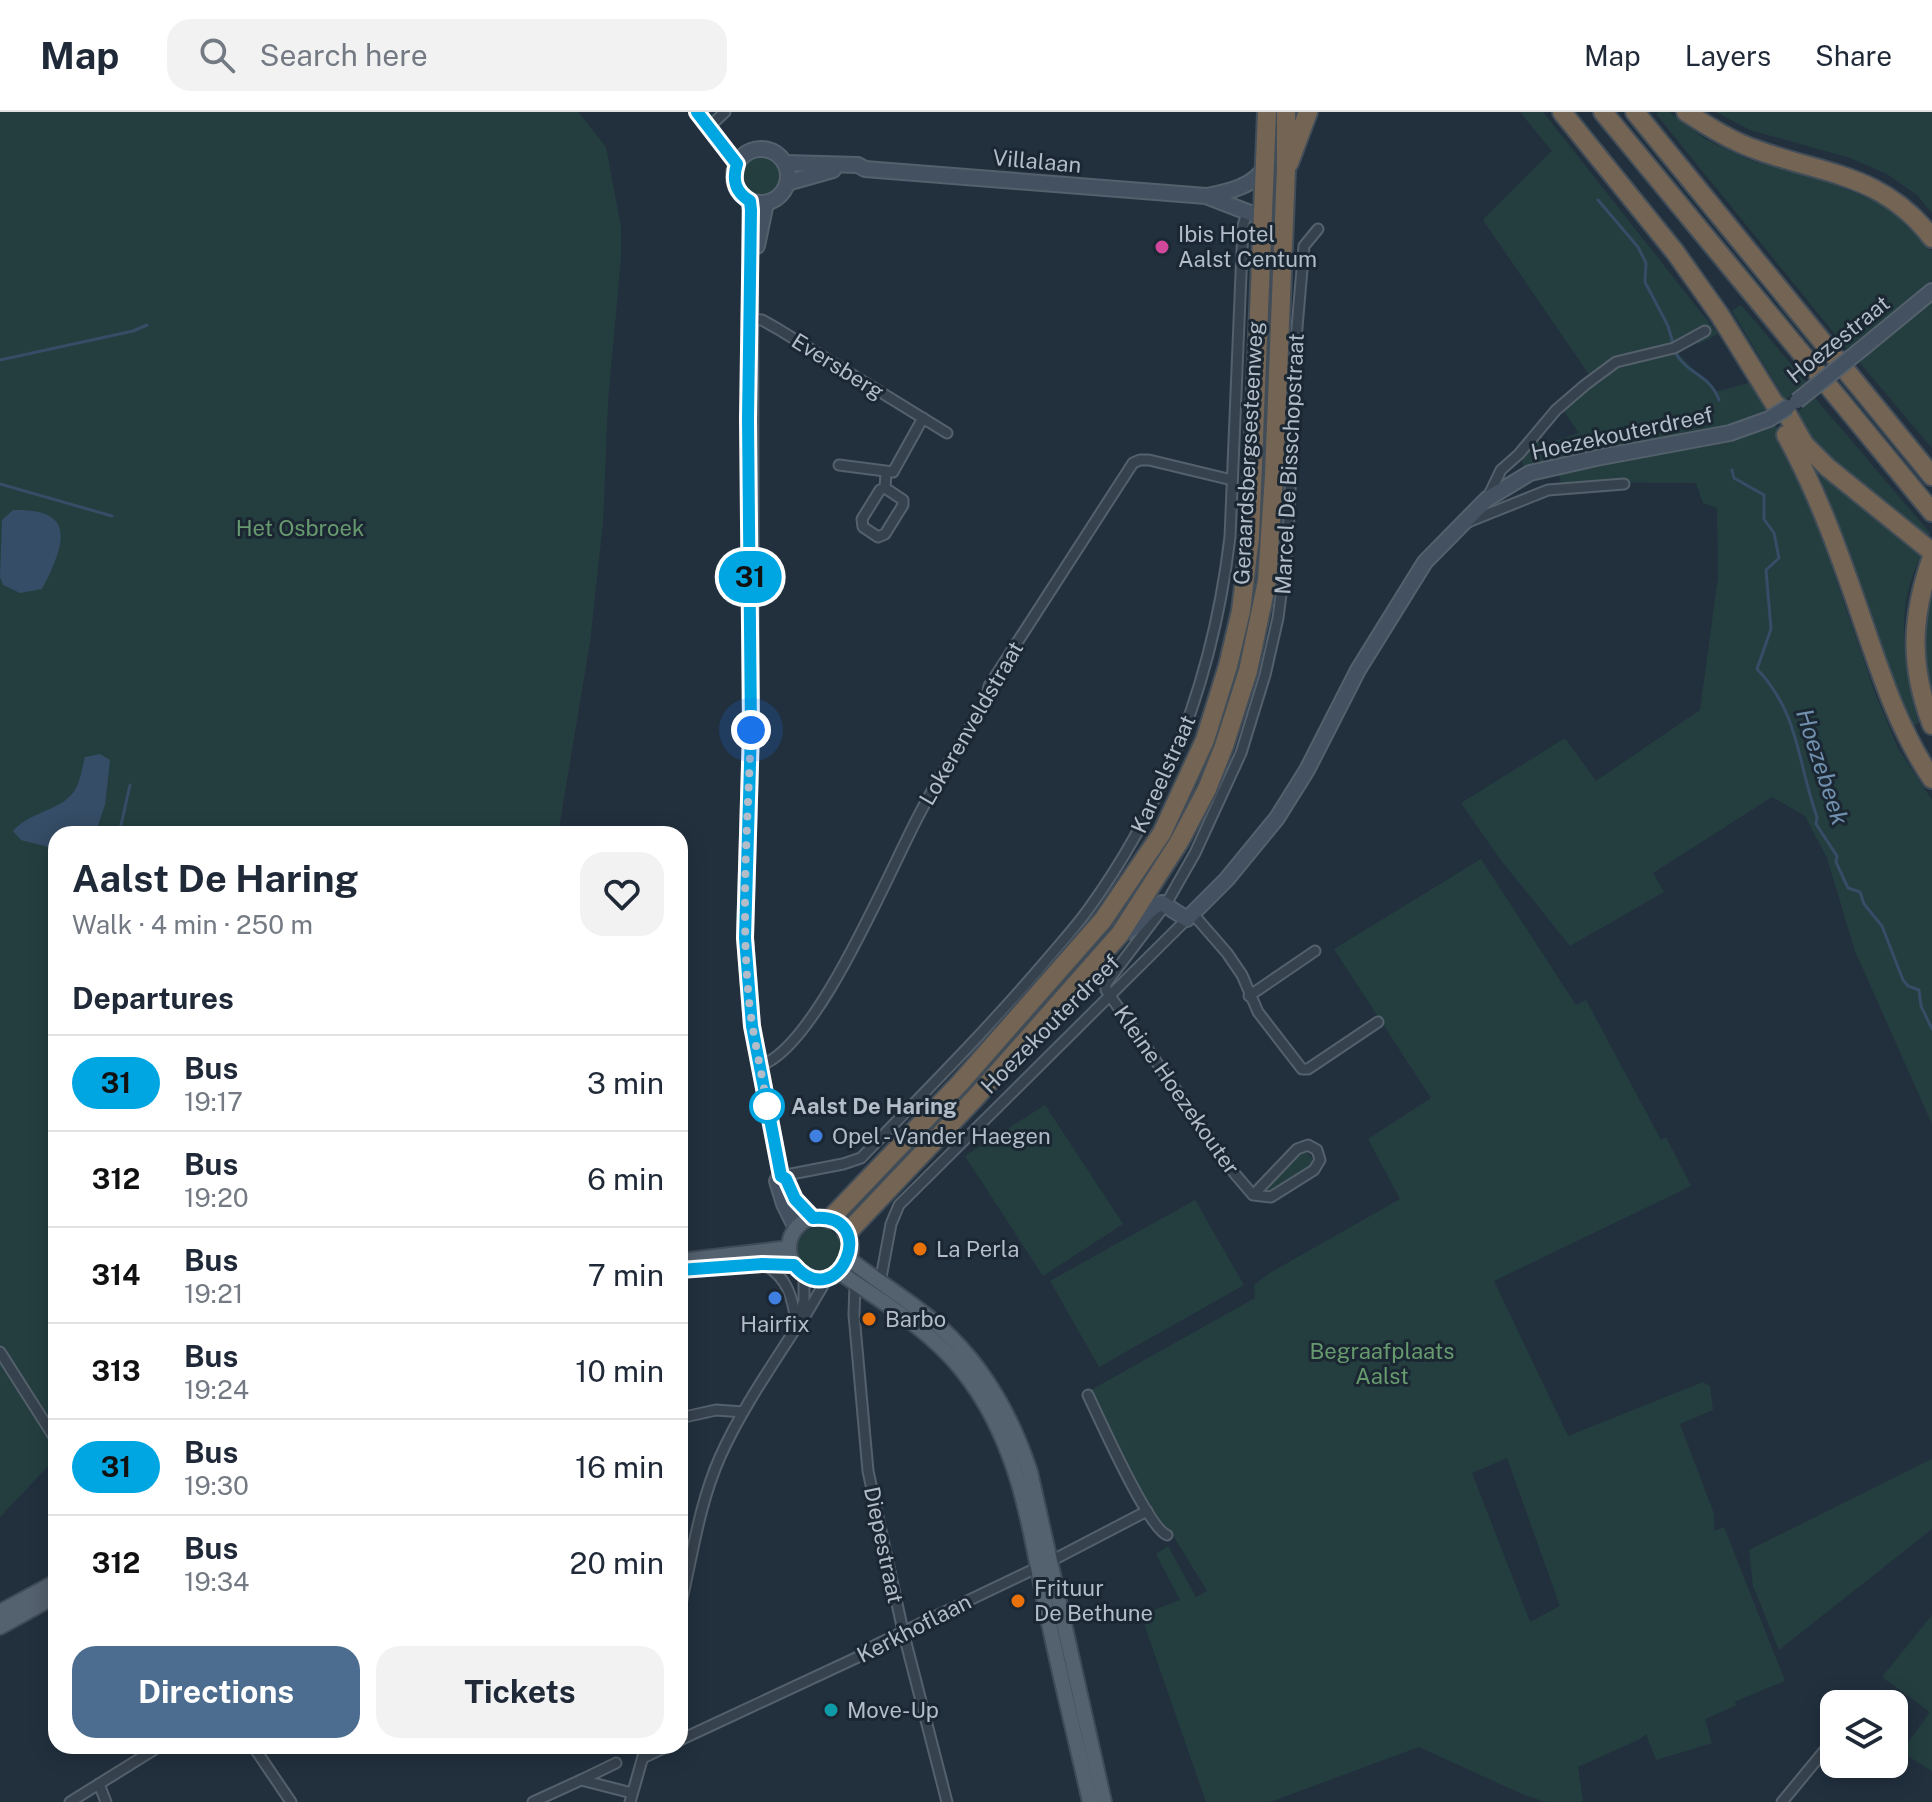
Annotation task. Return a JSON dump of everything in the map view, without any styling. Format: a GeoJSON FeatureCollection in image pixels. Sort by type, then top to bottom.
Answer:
{"type":"FeatureCollection","features":[{"type":"Feature","properties":{"kind":"highway","name":"Geraardsbergsesteenweg"},"geometry":{"type":"LineString","coordinates":[[847,1233],[976,1097],[1120,934],[1179,842],[1207,789],[1238,708],[1261,614],[1271,524],[1286,112]]}},
{"type":"Feature","properties":{"kind":"highway"},"geometry":{"type":"LineString","coordinates":[[1286,169],[1308,112]]}},
{"type":"Feature","properties":{"kind":"highway"},"geometry":{"type":"LineString","coordinates":[[1562,112],[1675,252],[1787,414],[1804,444],[1932,555],[1915,620],[1920,684],[1932,725]]}},
{"type":"Feature","properties":{"kind":"highway"},"geometry":{"type":"LineString","coordinates":[[1603,112],[1932,512]]}},
{"type":"Feature","properties":{"kind":"highway"},"geometry":{"type":"LineString","coordinates":[[1635,112],[1932,476]]}},
{"type":"Feature","properties":{"kind":"highway"},"geometry":{"type":"LineString","coordinates":[[1686,112],[1717,132],[1758,151],[1824,169],[1882,192],[1923,226],[1932,238]]}},
{"type":"Feature","properties":{"kind":"highway","name":"Geraardsbergsesteenweg"},"geometry":{"type":"LineString","coordinates":[[822,1219],[960,1083],[1103,920],[1162,833],[1188,781],[1218,702],[1246,578],[1250,537],[1255,215],[1265,166],[1266,117]]}},
{"type":"Feature","properties":{"kind":"highway"},"geometry":{"type":"LineString","coordinates":[[1782,407],[1777,418],[1809,477],[1883,685],[1904,733],[1932,779]]}},
{"type":"Feature","properties":{"kind":"main road"},"geometry":{"type":"LineString","coordinates":[[799,1270],[789,1248],[796,1228],[822,1219],[847,1233],[851,1249],[849,1259],[833,1275]]}},
{"type":"Feature","properties":{"kind":"main road"},"geometry":{"type":"LineString","coordinates":[[688,1260],[789,1248]]}},
{"type":"Feature","properties":{"kind":"main road"},"geometry":{"type":"LineString","coordinates":[[849,1259],[940,1327],[979,1370],[1019,1438],[1030,1472],[1045,1563],[1104,1802]]}},
{"type":"Feature","properties":{"kind":"main road"},"geometry":{"type":"LineString","coordinates":[[688,1269],[762,1264],[799,1270],[818,1278],[833,1275],[855,1283],[910,1320],[963,1371],[986,1404],[1010,1454],[1045,1563],[1042,1587],[1090,1802]]}},
{"type":"Feature","properties":{"kind":"main road"},"geometry":{"type":"LineString","coordinates":[[0,1612],[48,1586]]}},
{"type":"Feature","properties":{"kind":"main road"},"geometry":{"type":"LineString","coordinates":[[0,1627],[48,1600]]}},
{"type":"Feature","properties":{"kind":"street"},"geometry":{"type":"LineString","coordinates":[[697,112],[742,158]]}},
{"type":"Feature","properties":{"kind":"street"},"geometry":{"type":"LineString","coordinates":[[708,121],[725,112]]}},
{"type":"Feature","properties":{"kind":"street"},"geometry":{"type":"LineString","coordinates":[[764,149],[780,156],[785,163],[787,183],[780,196],[766,203],[750,201],[742,196],[734,181],[742,158],[764,149]]}},
{"type":"Feature","properties":{"kind":"street","name":"Villalaan"},"geometry":{"type":"LineString","coordinates":[[785,163],[831,167],[858,165],[865,169],[1206,196],[1232,191],[1261,174],[1265,166]]}},
{"type":"Feature","properties":{"kind":"street","name":"Villalaan"},"geometry":{"type":"LineString","coordinates":[[787,183],[831,167]]}},
{"type":"Feature","properties":{"kind":"street","name":"Villalaan"},"geometry":{"type":"LineString","coordinates":[[1206,196],[1255,215]]}},
{"type":"Feature","properties":{"kind":"street"},"geometry":{"type":"LineString","coordinates":[[750,201],[748,419],[751,730],[745,938],[749,1006],[781,1176],[786,1179],[795,1199],[822,1219]]}},
{"type":"Feature","properties":{"kind":"street"},"geometry":{"type":"LineString","coordinates":[[751,269],[766,203]]}},
{"type":"Feature","properties":{"kind":"street","name":"Kareelstraat"},"geometry":{"type":"LineString","coordinates":[[781,1176],[861,1158],[1026,984],[1088,910],[1120,864],[1169,771],[1208,661],[1224,584],[1232,480],[1243,226],[1255,215]]}},
{"type":"Feature","properties":{"kind":"street","name":"Marcel De Bisschopstraat"},"geometry":{"type":"LineString","coordinates":[[1181,878],[1223,797],[1241,753],[1265,675],[1278,618],[1288,540],[1296,339],[1304,246],[1318,229]]}},
{"type":"Feature","properties":{"kind":"street","name":"Hoezestraat"},"geometry":{"type":"LineString","coordinates":[[1782,407],[1864,347],[1932,291]]}},
{"type":"Feature","properties":{"kind":"street","name":"Eversberg"},"geometry":{"type":"LineString","coordinates":[[751,319],[762,320],[947,433]]}},
{"type":"Feature","properties":{"kind":"street","name":"Hoezekouterdreef"},"geometry":{"type":"LineString","coordinates":[[1487,499],[1501,470],[1519,454],[1556,410],[1585,385],[1616,362],[1674,348],[1705,331]]}},
{"type":"Feature","properties":{"kind":"street","name":"Hoezekouterdreef"},"geometry":{"type":"LineString","coordinates":[[880,1283],[891,1224],[899,1205],[1190,916],[1277,818],[1307,770],[1389,617],[1425,562],[1458,527],[1487,499],[1530,473],[1730,433],[1782,407]]}},
{"type":"Feature","properties":{"kind":"street"},"geometry":{"type":"LineString","coordinates":[[839,465],[886,473],[897,469],[923,418]]}},
{"type":"Feature","properties":{"kind":"street","name":"Lokerenveldstraat"},"geometry":{"type":"LineString","coordinates":[[759,1066],[778,1057],[790,1046],[833,987],[922,809],[986,700],[989,686],[1133,463],[1149,460],[1232,480]]}},
{"type":"Feature","properties":{"kind":"street"},"geometry":{"type":"LineString","coordinates":[[885,488],[886,473]]}},
{"type":"Feature","properties":{"kind":"street","name":"Hoezekouterdreef"},"geometry":{"type":"LineString","coordinates":[[1458,527],[1548,490],[1624,484]]}},
{"type":"Feature","properties":{"kind":"street"},"geometry":{"type":"LineString","coordinates":[[885,488],[903,500],[903,505],[885,534],[878,537],[863,527],[862,519],[880,490],[885,488]]}},
{"type":"Feature","properties":{"kind":"street","name":"Hoezekouterdreef"},"geometry":{"type":"LineString","coordinates":[[1106,984],[1166,904],[1181,878]]}},
{"type":"Feature","properties":{"kind":"street"},"geometry":{"type":"LineString","coordinates":[[1120,934],[1135,928],[1153,906],[1166,904],[1190,916],[1234,964],[1258,1012],[1297,1067],[1304,1070],[1378,1022]]}},
{"type":"Feature","properties":{"kind":"street"},"geometry":{"type":"LineString","coordinates":[[1249,996],[1315,951]]}},
{"type":"Feature","properties":{"kind":"street","name":"Kleine Hoezekouter"},"geometry":{"type":"LineString","coordinates":[[1106,984],[1106,990],[1253,1195],[1271,1197],[1314,1170],[1320,1160],[1317,1150],[1308,1145],[1297,1149],[1253,1195]]}},
{"type":"Feature","properties":{"kind":"street"},"geometry":{"type":"LineString","coordinates":[[781,1176],[777,1181],[782,1199],[796,1228]]}},
{"type":"Feature","properties":{"kind":"street"},"geometry":{"type":"LineString","coordinates":[[762,1264],[779,1273],[784,1281],[791,1297],[796,1325]]}},
{"type":"Feature","properties":{"kind":"street"},"geometry":{"type":"LineString","coordinates":[[688,1575],[720,1457],[743,1412],[796,1325],[804,1301],[799,1270]]}},
{"type":"Feature","properties":{"kind":"street"},"geometry":{"type":"LineString","coordinates":[[796,1325],[801,1323],[833,1275]]}},
{"type":"Feature","properties":{"kind":"street","name":"Diepestraat"},"geometry":{"type":"LineString","coordinates":[[855,1283],[854,1315],[868,1471],[903,1631],[947,1802]]}},
{"type":"Feature","properties":{"kind":"street"},"geometry":{"type":"LineString","coordinates":[[0,1352],[48,1427]]}},
{"type":"Feature","properties":{"kind":"street"},"geometry":{"type":"LineString","coordinates":[[1088,1395],[1147,1511],[1160,1532],[1167,1535]]}},
{"type":"Feature","properties":{"kind":"street"},"geometry":{"type":"LineString","coordinates":[[688,1416],[716,1410],[743,1412]]}},
{"type":"Feature","properties":{"kind":"street","name":"Kerkhoflaan"},"geometry":{"type":"LineString","coordinates":[[688,1736],[844,1664],[903,1631],[1147,1511]]}},
{"type":"Feature","properties":{"kind":"street"},"geometry":{"type":"LineString","coordinates":[[70,1802],[147,1754]]}},
{"type":"Feature","properties":{"kind":"street"},"geometry":{"type":"LineString","coordinates":[[258,1754],[291,1802]]}},
{"type":"Feature","properties":{"kind":"street"},"geometry":{"type":"LineString","coordinates":[[581,1780],[631,1797],[644,1754]]}},
{"type":"Feature","properties":{"kind":"street"},"geometry":{"type":"LineString","coordinates":[[643,1758],[651,1754]]}},
{"type":"Feature","properties":{"kind":"street"},"geometry":{"type":"LineString","coordinates":[[1782,1802],[1820,1756]]}},
{"type":"Feature","properties":{"kind":"street"},"geometry":{"type":"LineString","coordinates":[[533,1802],[616,1763]]}},
{"type":"Feature","properties":{"kind":"street"},"geometry":{"type":"LineString","coordinates":[[99,1784],[106,1802]]}},
{"type":"Feature","properties":{"kind":"green space","name":"Het Osbroek"},"geometry":{"type":"Polygon","coordinates":[[[0,112],[578,112],[606,147],[621,227],[621,258],[608,401],[603,522],[590,642],[559,826],[48,826],[48,1466],[0,1517],[0,112]]]}},
{"type":"Feature","properties":{"kind":"green space"},"geometry":{"type":"Polygon","coordinates":[[[1520,112],[1543,112],[1718,334],[1699,344],[1687,339],[1613,360],[1590,376],[1483,220],[1552,151],[1520,112]]]}},
{"type":"Feature","properties":{"kind":"green space"},"geometry":{"type":"Polygon","coordinates":[[[1669,112],[1705,139],[1752,161],[1823,179],[1887,207],[1932,251],[1932,280],[1847,349],[1656,114],[1669,112]]]}},
{"type":"Feature","properties":{"kind":"green space"},"geometry":{"type":"Polygon","coordinates":[[[1716,112],[1932,112],[1932,213],[1917,195],[1887,174],[1850,158],[1750,130],[1716,112]]]}},
{"type":"Feature","properties":{"kind":"green space"},"geometry":{"type":"Polygon","coordinates":[[[761,156],[776,162],[782,177],[776,192],[761,198],[746,192],[740,177],[746,162],[761,156]]]}},
{"type":"Feature","properties":{"kind":"green space"},"geometry":{"type":"Polygon","coordinates":[[[1932,302],[1932,448],[1859,362],[1932,302]]]}},
{"type":"Feature","properties":{"kind":"green space"},"geometry":{"type":"Polygon","coordinates":[[[1741,305],[1807,383],[1785,400],[1732,311],[1741,305]]]}},
{"type":"Feature","properties":{"kind":"green space"},"geometry":{"type":"Polygon","coordinates":[[[1675,350],[1715,392],[1752,382],[1767,409],[1737,424],[1691,436],[1525,470],[1521,458],[1542,435],[1546,444],[1579,433],[1562,409],[1616,366],[1675,350]]]}},
{"type":"Feature","properties":{"kind":"green space"},"geometry":{"type":"Polygon","coordinates":[[[1815,398],[1930,533],[1926,540],[1811,442],[1794,415],[1815,398]]]}},
{"type":"Feature","properties":{"kind":"green space"},"geometry":{"type":"Polygon","coordinates":[[[1776,425],[1815,518],[1875,693],[1898,748],[1932,800],[1932,1124],[1855,951],[1827,858],[1805,816],[1772,797],[1653,873],[1664,892],[1570,946],[1500,859],[1461,803],[1565,738],[1596,781],[1700,710],[1718,577],[1717,508],[1703,503],[1696,483],[1561,482],[1558,472],[1736,440],[1776,425]]]}},
{"type":"Feature","properties":{"kind":"green space"},"geometry":{"type":"Polygon","coordinates":[[[1817,468],[1922,555],[1907,594],[1905,616],[1906,660],[1919,723],[1912,726],[1900,705],[1817,468]]]}},
{"type":"Feature","properties":{"kind":"green space"},"geometry":{"type":"Polygon","coordinates":[[[1932,586],[1932,692],[1925,639],[1926,612],[1932,586]]]}},
{"type":"Feature","properties":{"kind":"green space","name":"Begraafplaats Aalst"},"geometry":{"type":"Polygon","coordinates":[[[1481,859],[1576,1005],[1586,1000],[1661,1140],[1666,1137],[1691,1186],[1494,1281],[1568,1436],[1703,1382],[1710,1386],[1713,1410],[1680,1424],[1714,1514],[1714,1531],[1724,1527],[1785,1681],[1734,1702],[1737,1705],[1705,1719],[1712,1743],[1656,1760],[1646,1734],[1578,1767],[1583,1802],[1545,1802],[1419,1747],[1270,1802],[1206,1802],[1141,1615],[1180,1600],[1156,1554],[1168,1546],[1196,1597],[1207,1591],[1168,1527],[1161,1530],[1091,1390],[1255,1298],[1254,1285],[1268,1274],[1400,1199],[1368,1139],[1431,1098],[1334,949],[1481,859]],[[1507,1458],[1472,1473],[1530,1622],[1560,1606],[1507,1458]]]}},
{"type":"Feature","properties":{"kind":"green space"},"geometry":{"type":"Polygon","coordinates":[[[1045,1105],[1123,1224],[1043,1276],[965,1156],[1045,1105]]]}},
{"type":"Feature","properties":{"kind":"green space"},"geometry":{"type":"Polygon","coordinates":[[[1300,1152],[1306,1152],[1312,1158],[1312,1166],[1270,1191],[1264,1191],[1264,1186],[1300,1152]]]}},
{"type":"Feature","properties":{"kind":"green space"},"geometry":{"type":"Polygon","coordinates":[[[1195,1200],[1244,1285],[1099,1367],[1050,1281],[1195,1200]]]}},
{"type":"Feature","properties":{"kind":"green space"},"geometry":{"type":"Polygon","coordinates":[[[819,1227],[835,1233],[841,1249],[835,1265],[819,1271],[803,1265],[797,1249],[803,1233],[819,1227]]]}},
{"type":"Feature","properties":{"kind":"green space"},"geometry":{"type":"Polygon","coordinates":[[[1932,1459],[1932,1529],[1779,1650],[1753,1586],[1749,1550],[1932,1459]]]}},
{"type":"Feature","properties":{"kind":"green space"},"geometry":{"type":"Polygon","coordinates":[[[1932,1615],[1932,1771],[1908,1756],[1908,1742],[1930,1712],[1908,1696],[1908,1690],[1900,1690],[1882,1677],[1932,1615]]]}},
{"type":"Feature","properties":{"kind":"water"},"geometry":{"type":"Polygon","coordinates":[[[13,510],[48,515],[57,523],[60,545],[42,589],[20,593],[3,585],[0,577],[2,520],[13,510]]]}},
{"type":"Feature","properties":{"kind":"water"},"geometry":{"type":"Polygon","coordinates":[[[100,754],[110,760],[105,805],[98,826],[48,826],[48,847],[21,840],[13,831],[20,824],[71,795],[79,781],[85,757],[100,754]]]}},
{"type":"Feature","properties":{"kind":"waterway","name":"Hoezebeek"},"geometry":{"type":"LineString","coordinates":[[1598,200],[1638,247],[1646,263],[1645,282],[1668,326],[1673,343]]}},
{"type":"Feature","properties":{"kind":"waterway"},"geometry":{"type":"LineString","coordinates":[[0,360],[133,331],[147,325]]}},
{"type":"Feature","properties":{"kind":"waterway","name":"Hoezebeek"},"geometry":{"type":"LineString","coordinates":[[1675,352],[1685,365],[1710,385],[1719,400]]}},
{"type":"Feature","properties":{"kind":"waterway","name":"Hoezebeek"},"geometry":{"type":"LineString","coordinates":[[1732,470],[1734,478],[1764,495],[1764,519],[1774,533],[1779,558],[1766,570],[1771,629],[1757,669],[1782,703],[1790,721],[1817,817],[1816,824],[1837,856],[1836,862],[1848,888],[1860,892],[1864,904],[1882,926],[1903,980],[1908,986],[1919,990],[1921,1006],[1932,1029]]}},
{"type":"Feature","properties":{"kind":"waterway"},"geometry":{"type":"LineString","coordinates":[[0,484],[112,516]]}},
{"type":"Feature","properties":{"kind":"waterway"},"geometry":{"type":"LineString","coordinates":[[121,826],[130,785]]}},
{"type":"Feature","properties":{"kind":"bus line","name":"31"},"geometry":{"type":"LineString","coordinates":[[688,1269],[794,1265],[812,1278],[828,1277],[845,1265],[851,1249],[850,1239],[840,1225],[830,1219],[813,1218],[795,1199],[786,1179],[781,1176],[749,1006],[745,922],[751,730],[748,419],[751,210],[750,201],[742,196],[734,181],[737,164],[697,112]]}},
{"type":"Feature","properties":{"kind":"place","name":"Ibis Hotel Aalst Centum"},"geometry":{"type":"Point","coordinates":[1162,247]}},
{"type":"Feature","properties":{"kind":"place","name":"Aalst De Haring"},"geometry":{"type":"Point","coordinates":[767,1106]}},
{"type":"Feature","properties":{"kind":"place","name":"Opel - Vander Haegen"},"geometry":{"type":"Point","coordinates":[816,1136]}},
{"type":"Feature","properties":{"kind":"place","name":"La Perla"},"geometry":{"type":"Point","coordinates":[920,1249]}},
{"type":"Feature","properties":{"kind":"place","name":"Hairfix"},"geometry":{"type":"Point","coordinates":[775,1298]}},
{"type":"Feature","properties":{"kind":"place","name":"Barbo"},"geometry":{"type":"Point","coordinates":[869,1319]}},
{"type":"Feature","properties":{"kind":"place","name":"Frituur De Bethune"},"geometry":{"type":"Point","coordinates":[1018,1601]}},
{"type":"Feature","properties":{"kind":"place","name":"Move-Up"},"geometry":{"type":"Point","coordinates":[831,1710]}},
{"type":"Feature","properties":{"kind":"route"},"geometry":{"type":"LineString","coordinates":[[751,730],[745,938],[749,1006],[767,1106]]}}]}
